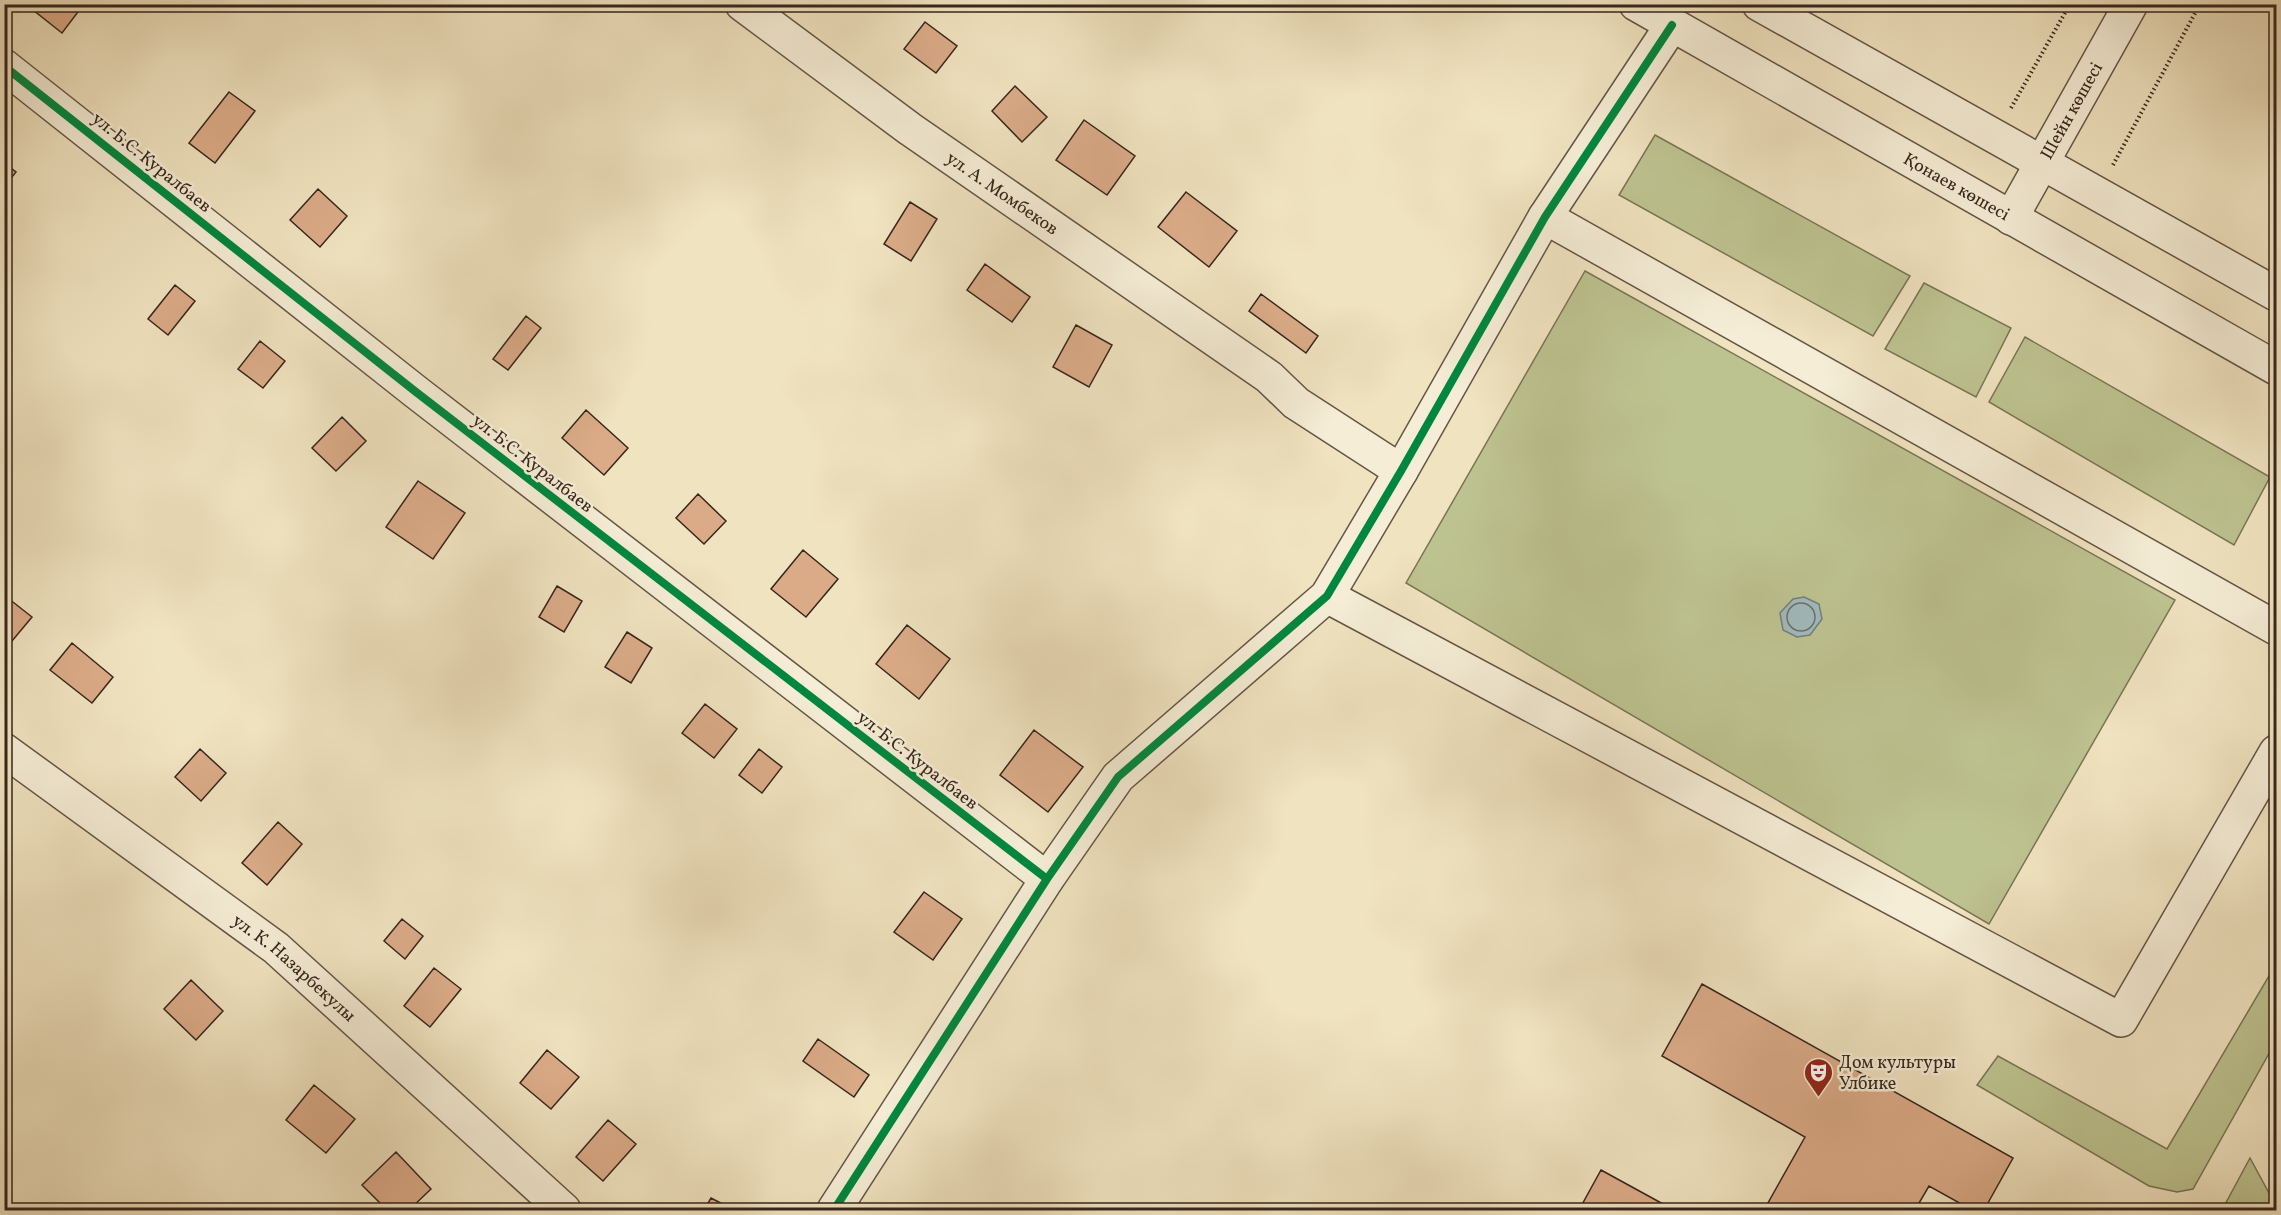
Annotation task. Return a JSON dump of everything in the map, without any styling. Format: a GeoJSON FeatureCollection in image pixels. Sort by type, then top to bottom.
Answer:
{"type":"FeatureCollection","features":[{"type":"Feature","properties":{"kind":"street","name":"ул. А. Момбеков"},"geometry":{"type":"LineString","coordinates":[[742,4],[910,129],[1269,378],[1296,403],[1401,471]]}},
{"type":"Feature","properties":{"kind":"street","name":"Қонаев көшесі"},"geometry":{"type":"LineString","coordinates":[[1636,4],[2277,368]]}},
{"type":"Feature","properties":{"kind":"street"},"geometry":{"type":"LineString","coordinates":[[1760,4],[2277,294]]}},
{"type":"Feature","properties":{"kind":"street","name":"Шейн көшесі"},"geometry":{"type":"LineString","coordinates":[[2011,218],[2131,4]]}},
{"type":"Feature","properties":{"kind":"street"},"geometry":{"type":"LineString","coordinates":[[834,1210],[1047,879],[1118,777],[1327,596],[1401,471],[1545,217],[1672,24]]}},
{"type":"Feature","properties":{"kind":"street","name":"ул. Б.С. Куралбаев"},"geometry":{"type":"LineString","coordinates":[[4,66],[416,392],[1047,879]]}},
{"type":"Feature","properties":{"kind":"street"},"geometry":{"type":"LineString","coordinates":[[1545,217],[2277,628]]}},
{"type":"Feature","properties":{"kind":"street"},"geometry":{"type":"LineString","coordinates":[[1327,596],[2121,1020],[2277,752]]}},
{"type":"Feature","properties":{"kind":"street","name":"ул. К. Назарбекулы"},"geometry":{"type":"LineString","coordinates":[[4,750],[276,948],[564,1210]]}},
{"type":"Feature","properties":{"kind":"path"},"geometry":{"type":"LineString","coordinates":[[1995,137],[2070,4]]}},
{"type":"Feature","properties":{"kind":"path"},"geometry":{"type":"LineString","coordinates":[[2097,193],[2200,4]]}},
{"type":"Feature","properties":{"kind":"green space"},"geometry":{"type":"Polygon","coordinates":[[[1655,135],[1910,276],[1873,336],[1619,195],[1655,135]]]}},
{"type":"Feature","properties":{"kind":"green space"},"geometry":{"type":"Polygon","coordinates":[[[1585,271],[2175,600],[1989,924],[1406,583],[1585,271]]]}},
{"type":"Feature","properties":{"kind":"green space"},"geometry":{"type":"Polygon","coordinates":[[[1924,283],[2011,328],[1976,397],[1885,349],[1924,283]]]}},
{"type":"Feature","properties":{"kind":"green space"},"geometry":{"type":"Polygon","coordinates":[[[2025,337],[2270,477],[2234,545],[1989,402],[2025,337]]]}},
{"type":"Feature","properties":{"kind":"green space"},"geometry":{"type":"Polygon","coordinates":[[[2276,964],[2276,1041],[2193,1189],[2177,1192],[2149,1186],[1977,1085],[1998,1056],[2167,1149],[2276,964]]]}},
{"type":"Feature","properties":{"kind":"green space"},"geometry":{"type":"Polygon","coordinates":[[[2250,1158],[2276,1210],[2222,1210],[2250,1158]]]}},
{"type":"Feature","properties":{"kind":"water"},"geometry":{"type":"Polygon","coordinates":[[[1804,597],[1819,604],[1822,619],[1810,635],[1797,637],[1783,630],[1780,613],[1793,599],[1804,597]]]}},
{"type":"Feature","properties":{"kind":"building"},"geometry":{"type":"Polygon","coordinates":[[[29,4],[84,4],[62,33],[28,6],[29,4]]]}},
{"type":"Feature","properties":{"kind":"building"},"geometry":{"type":"Polygon","coordinates":[[[925,22],[957,46],[936,73],[904,49],[925,22]]]}},
{"type":"Feature","properties":{"kind":"building"},"geometry":{"type":"Polygon","coordinates":[[[1015,86],[1047,117],[1022,142],[992,111],[1015,86]]]}},
{"type":"Feature","properties":{"kind":"building"},"geometry":{"type":"Polygon","coordinates":[[[229,92],[255,111],[215,163],[189,143],[229,92]]]}},
{"type":"Feature","properties":{"kind":"building"},"geometry":{"type":"Polygon","coordinates":[[[1084,120],[1135,156],[1107,195],[1056,160],[1084,120]]]}},
{"type":"Feature","properties":{"kind":"building"},"geometry":{"type":"Polygon","coordinates":[[[4,163],[16,172],[4,187],[4,163]]]}},
{"type":"Feature","properties":{"kind":"building"},"geometry":{"type":"Polygon","coordinates":[[[318,189],[347,216],[320,247],[290,220],[318,189]]]}},
{"type":"Feature","properties":{"kind":"building"},"geometry":{"type":"Polygon","coordinates":[[[1186,192],[1237,231],[1209,267],[1158,227],[1186,192]]]}},
{"type":"Feature","properties":{"kind":"building"},"geometry":{"type":"Polygon","coordinates":[[[910,202],[937,219],[911,261],[884,244],[910,202]]]}},
{"type":"Feature","properties":{"kind":"building"},"geometry":{"type":"Polygon","coordinates":[[[985,264],[1030,297],[1012,322],[967,290],[985,264]]]}},
{"type":"Feature","properties":{"kind":"building"},"geometry":{"type":"Polygon","coordinates":[[[175,285],[195,301],[168,335],[148,319],[175,285]]]}},
{"type":"Feature","properties":{"kind":"building"},"geometry":{"type":"Polygon","coordinates":[[[1261,294],[1318,336],[1306,353],[1249,311],[1261,294]]]}},
{"type":"Feature","properties":{"kind":"building"},"geometry":{"type":"Polygon","coordinates":[[[526,316],[541,328],[508,370],[493,359],[526,316]]]}},
{"type":"Feature","properties":{"kind":"building"},"geometry":{"type":"Polygon","coordinates":[[[1076,325],[1112,345],[1089,387],[1053,367],[1076,325]]]}},
{"type":"Feature","properties":{"kind":"building"},"geometry":{"type":"Polygon","coordinates":[[[260,341],[285,361],[263,388],[238,369],[260,341]]]}},
{"type":"Feature","properties":{"kind":"building"},"geometry":{"type":"Polygon","coordinates":[[[586,410],[628,448],[604,475],[562,438],[586,410]]]}},
{"type":"Feature","properties":{"kind":"building"},"geometry":{"type":"Polygon","coordinates":[[[342,417],[366,441],[336,471],[312,448],[342,417]]]}},
{"type":"Feature","properties":{"kind":"building"},"geometry":{"type":"Polygon","coordinates":[[[418,481],[465,513],[433,559],[386,527],[418,481]]]}},
{"type":"Feature","properties":{"kind":"building"},"geometry":{"type":"Polygon","coordinates":[[[698,494],[726,521],[704,544],[676,518],[698,494]]]}},
{"type":"Feature","properties":{"kind":"building"},"geometry":{"type":"Polygon","coordinates":[[[803,550],[838,579],[806,617],[771,589],[803,550]]]}},
{"type":"Feature","properties":{"kind":"building"},"geometry":{"type":"Polygon","coordinates":[[[557,586],[582,601],[564,632],[539,617],[557,586]]]}},
{"type":"Feature","properties":{"kind":"building"},"geometry":{"type":"Polygon","coordinates":[[[4,595],[32,617],[12,641],[4,635],[4,595]]]}},
{"type":"Feature","properties":{"kind":"building"},"geometry":{"type":"Polygon","coordinates":[[[907,625],[950,659],[919,699],[876,664],[907,625]]]}},
{"type":"Feature","properties":{"kind":"building"},"geometry":{"type":"Polygon","coordinates":[[[627,632],[652,648],[631,683],[605,667],[627,632]]]}},
{"type":"Feature","properties":{"kind":"building"},"geometry":{"type":"Polygon","coordinates":[[[72,643],[113,677],[92,703],[50,670],[72,643]]]}},
{"type":"Feature","properties":{"kind":"building"},"geometry":{"type":"Polygon","coordinates":[[[705,704],[737,729],[714,758],[682,733],[705,704]]]}},
{"type":"Feature","properties":{"kind":"building"},"geometry":{"type":"Polygon","coordinates":[[[1034,730],[1083,767],[1048,812],[1000,775],[1034,730]]]}},
{"type":"Feature","properties":{"kind":"building"},"geometry":{"type":"Polygon","coordinates":[[[200,749],[226,773],[201,801],[175,777],[200,749]]]}},
{"type":"Feature","properties":{"kind":"building"},"geometry":{"type":"Polygon","coordinates":[[[759,749],[782,767],[762,793],[739,775],[759,749]]]}},
{"type":"Feature","properties":{"kind":"building"},"geometry":{"type":"Polygon","coordinates":[[[278,822],[302,844],[267,885],[242,863],[278,822]]]}},
{"type":"Feature","properties":{"kind":"building"},"geometry":{"type":"Polygon","coordinates":[[[924,892],[962,919],[933,960],[894,932],[924,892]]]}},
{"type":"Feature","properties":{"kind":"building"},"geometry":{"type":"Polygon","coordinates":[[[402,919],[423,936],[405,959],[384,941],[402,919]]]}},
{"type":"Feature","properties":{"kind":"building"},"geometry":{"type":"Polygon","coordinates":[[[434,968],[461,989],[430,1027],[404,1006],[434,968]]]}},
{"type":"Feature","properties":{"kind":"building"},"geometry":{"type":"Polygon","coordinates":[[[191,980],[223,1011],[196,1040],[164,1009],[191,980]]]}},
{"type":"Feature","properties":{"kind":"building","name":"Дом культуры Улбике"},"geometry":{"type":"Polygon","coordinates":[[[1702,984],[2013,1158],[1984,1210],[1972,1210],[1929,1186],[1915,1210],[1764,1210],[1805,1137],[1662,1056],[1702,984]]]}},
{"type":"Feature","properties":{"kind":"building"},"geometry":{"type":"Polygon","coordinates":[[[818,1039],[869,1075],[854,1097],[803,1061],[818,1039]]]}},
{"type":"Feature","properties":{"kind":"building"},"geometry":{"type":"Polygon","coordinates":[[[547,1050],[579,1077],[551,1109],[520,1083],[547,1050]]]}},
{"type":"Feature","properties":{"kind":"building"},"geometry":{"type":"Polygon","coordinates":[[[314,1085],[355,1119],[326,1153],[286,1120],[314,1085]]]}},
{"type":"Feature","properties":{"kind":"building"},"geometry":{"type":"Polygon","coordinates":[[[608,1120],[636,1144],[603,1181],[576,1157],[608,1120]]]}},
{"type":"Feature","properties":{"kind":"building"},"geometry":{"type":"Polygon","coordinates":[[[396,1152],[431,1189],[409,1210],[387,1210],[362,1185],[396,1152]]]}},
{"type":"Feature","properties":{"kind":"building"},"geometry":{"type":"Polygon","coordinates":[[[1601,1170],[1674,1210],[1579,1210],[1601,1170]]]}},
{"type":"Feature","properties":{"kind":"building"},"geometry":{"type":"Polygon","coordinates":[[[711,1198],[734,1210],[704,1210],[711,1198]]]}},
{"type":"Feature","properties":{"kind":"cycle path"},"geometry":{"type":"LineString","coordinates":[[834,1210],[1047,879],[1118,777],[1327,596],[1401,471],[1545,217],[1672,25]]}},
{"type":"Feature","properties":{"kind":"cycle path"},"geometry":{"type":"LineString","coordinates":[[4,66],[416,392],[1047,879]]}},
{"type":"Feature","properties":{"kind":"place","name":"Дом культуры Улбике"},"geometry":{"type":"Point","coordinates":[1818,1098]}}]}
